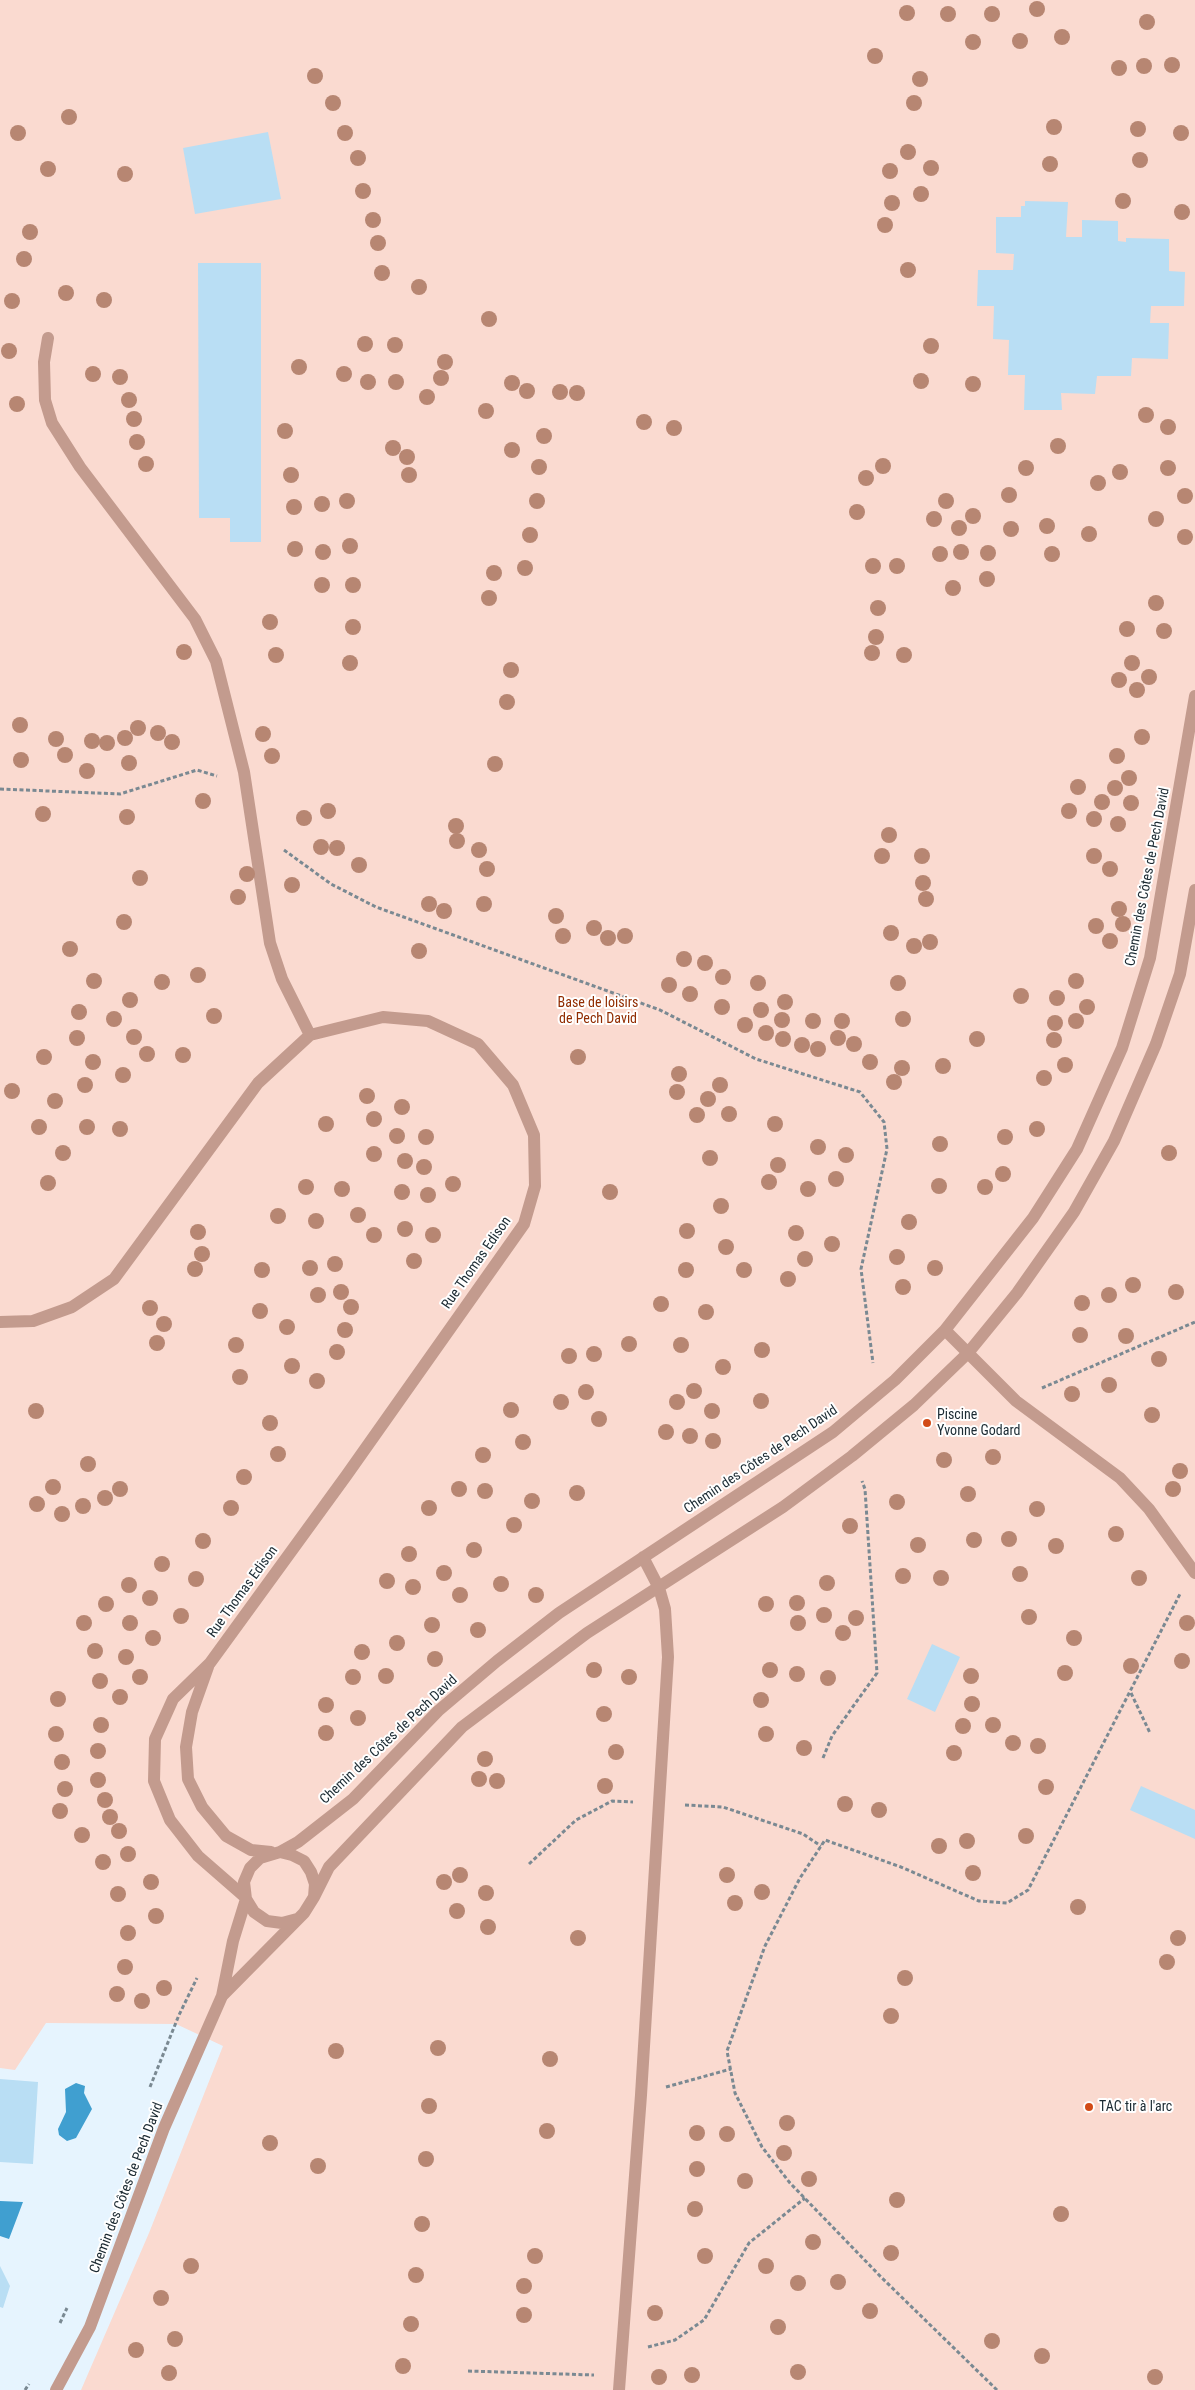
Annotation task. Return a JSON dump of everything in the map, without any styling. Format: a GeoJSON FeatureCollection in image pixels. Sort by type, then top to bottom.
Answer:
{"type":"FeatureCollection","features":[{"type":"Feature","properties":{"kind":"street"},"geometry":{"type":"LineString","coordinates":[[48,338],[44,371],[45,400],[52,423],[80,467],[195,619],[216,661],[244,772],[270,943],[282,979],[310,1035]]}},
{"type":"Feature","properties":{"kind":"street","name":"Chemin des Côtes de Pech David"},"geometry":{"type":"LineString","coordinates":[[276,1852],[298,1842],[352,1799],[438,1711],[497,1661],[559,1613],[833,1432],[895,1380],[945,1330],[1033,1218],[1076,1149],[1122,1048],[1150,958],[1195,696]]}},
{"type":"Feature","properties":{"kind":"street"},"geometry":{"type":"LineString","coordinates":[[314,1897],[315,1884],[311,1872],[304,1861],[292,1855],[276,1852],[260,1858],[250,1868],[244,1882],[246,1898],[254,1912],[267,1921],[282,1923],[297,1919],[310,1906],[328,1867],[462,1727],[587,1633],[783,1507],[852,1456],[914,1405],[968,1353],[1017,1293],[1074,1212],[1114,1141],[1156,1044],[1180,974],[1195,890]]}},
{"type":"Feature","properties":{"kind":"street","name":"Rue Thomas Edison"},"geometry":{"type":"LineString","coordinates":[[0,1322],[33,1321],[72,1307],[114,1279],[258,1083],[310,1035],[383,1017],[428,1021],[478,1044],[514,1085],[534,1134],[535,1186],[524,1224],[346,1476],[210,1663],[173,1699],[155,1739],[154,1781],[170,1820],[198,1856],[246,1898]]}},
{"type":"Feature","properties":{"kind":"street"},"geometry":{"type":"LineString","coordinates":[[945,1330],[1016,1401],[1120,1478],[1148,1509],[1194,1572]]}},
{"type":"Feature","properties":{"kind":"street"},"geometry":{"type":"LineString","coordinates":[[619,2390],[661,1803],[668,1657],[665,1609],[659,1588],[643,1557]]}},
{"type":"Feature","properties":{"kind":"street","name":"Rue Thomas Edison"},"geometry":{"type":"LineString","coordinates":[[210,1663],[192,1712],[186,1747],[188,1779],[202,1807],[226,1836],[251,1850],[276,1852]]}},
{"type":"Feature","properties":{"kind":"street","name":"Chemin des Côtes de Pech David"},"geometry":{"type":"LineString","coordinates":[[56,2390],[90,2327],[164,2128],[222,1996],[233,1941],[246,1898]]}},
{"type":"Feature","properties":{"kind":"street","name":"Chemin des Côtes de Pech David"},"geometry":{"type":"LineString","coordinates":[[222,1996],[261,1959],[297,1919]]}},
{"type":"Feature","properties":{"kind":"path"},"geometry":{"type":"LineString","coordinates":[[0,789],[120,794],[197,770],[211,772],[219,777]]}},
{"type":"Feature","properties":{"kind":"path"},"geometry":{"type":"LineString","coordinates":[[251,824],[314,873],[376,907],[660,1010],[756,1059],[860,1092],[884,1122],[887,1149],[861,1270],[872,1350]]}},
{"type":"Feature","properties":{"kind":"path"},"geometry":{"type":"LineString","coordinates":[[1016,1401],[1195,1322]]}},
{"type":"Feature","properties":{"kind":"path"},"geometry":{"type":"LineString","coordinates":[[824,1758],[832,1736],[877,1673],[865,1489],[852,1456]]}},
{"type":"Feature","properties":{"kind":"path"},"geometry":{"type":"LineString","coordinates":[[997,2390],[882,2278],[805,2198],[762,2147],[735,2094],[727,2051],[765,1946],[800,1878],[825,1840],[902,1867],[980,1901],[1007,1903],[1028,1890],[1180,1594],[1194,1572]]}},
{"type":"Feature","properties":{"kind":"path"},"geometry":{"type":"LineString","coordinates":[[1130,1693],[1150,1733]]}},
{"type":"Feature","properties":{"kind":"path"},"geometry":{"type":"LineString","coordinates":[[529,1864],[576,1820],[612,1801],[723,1807],[803,1834],[821,1846]]}},
{"type":"Feature","properties":{"kind":"path"},"geometry":{"type":"LineString","coordinates":[[641,2095],[731,2069]]}},
{"type":"Feature","properties":{"kind":"path"},"geometry":{"type":"LineString","coordinates":[[621,2355],[675,2340],[704,2320],[749,2243],[805,2198]]}},
{"type":"Feature","properties":{"kind":"path"},"geometry":{"type":"LineString","coordinates":[[468,2371],[619,2376]]}},
{"type":"Feature","properties":{"kind":"green space","name":"Base de loisirs de Pech David"},"geometry":{"type":"Polygon","coordinates":[[[0,0],[1195,0],[1195,2390],[81,2390],[149,2233],[223,2046],[176,2024],[46,2023],[15,2070],[0,2068],[0,0]]]}},
{"type":"Feature","properties":{"kind":"water"},"geometry":{"type":"Polygon","coordinates":[[[76,2083],[85,2086],[84,2093],[92,2109],[76,2138],[67,2141],[59,2135],[58,2129],[66,2112],[65,2089],[76,2083]]]}},
{"type":"Feature","properties":{"kind":"water"},"geometry":{"type":"Polygon","coordinates":[[[0,2201],[23,2202],[9,2239],[0,2236],[0,2201]]]}},
{"type":"Feature","properties":{"kind":"building"},"geometry":{"type":"Polygon","coordinates":[[[268,132],[281,199],[195,214],[183,148],[268,132]]]}},
{"type":"Feature","properties":{"kind":"building"},"geometry":{"type":"Polygon","coordinates":[[[1025,201],[1068,202],[1066,237],[1082,237],[1082,220],[1118,221],[1118,241],[1126,242],[1126,238],[1169,239],[1169,271],[1185,272],[1184,306],[1151,306],[1150,323],[1169,323],[1168,359],[1132,358],[1131,376],[1097,376],[1095,394],[1061,393],[1062,410],[1024,410],[1025,375],[1008,375],[1009,340],[993,339],[994,306],[977,306],[978,270],[1013,270],[1014,254],[996,253],[996,217],[1021,217],[1021,206],[1025,206],[1025,201]]]}},
{"type":"Feature","properties":{"kind":"building"},"geometry":{"type":"Polygon","coordinates":[[[198,263],[261,263],[261,542],[230,542],[230,518],[199,518],[198,263]]]}},
{"type":"Feature","properties":{"kind":"building"},"geometry":{"type":"Polygon","coordinates":[[[932,1644],[960,1657],[935,1712],[907,1699],[932,1644]]]}},
{"type":"Feature","properties":{"kind":"building"},"geometry":{"type":"Polygon","coordinates":[[[1141,1786],[1195,1810],[1195,1839],[1130,1810],[1141,1786]]]}},
{"type":"Feature","properties":{"kind":"building"},"geometry":{"type":"Polygon","coordinates":[[[0,2079],[38,2082],[33,2164],[0,2162],[0,2079]]]}},
{"type":"Feature","properties":{"kind":"building"},"geometry":{"type":"Polygon","coordinates":[[[0,2266],[10,2286],[3,2308],[0,2307],[0,2266]]]}},
{"type":"Feature","properties":{"kind":"place","name":"Piscine Yvonne Godard"},"geometry":{"type":"Point","coordinates":[927,1423]}},
{"type":"Feature","properties":{"kind":"place","name":"TAC tir à l'arc"},"geometry":{"type":"Point","coordinates":[1089,2107]}}]}
